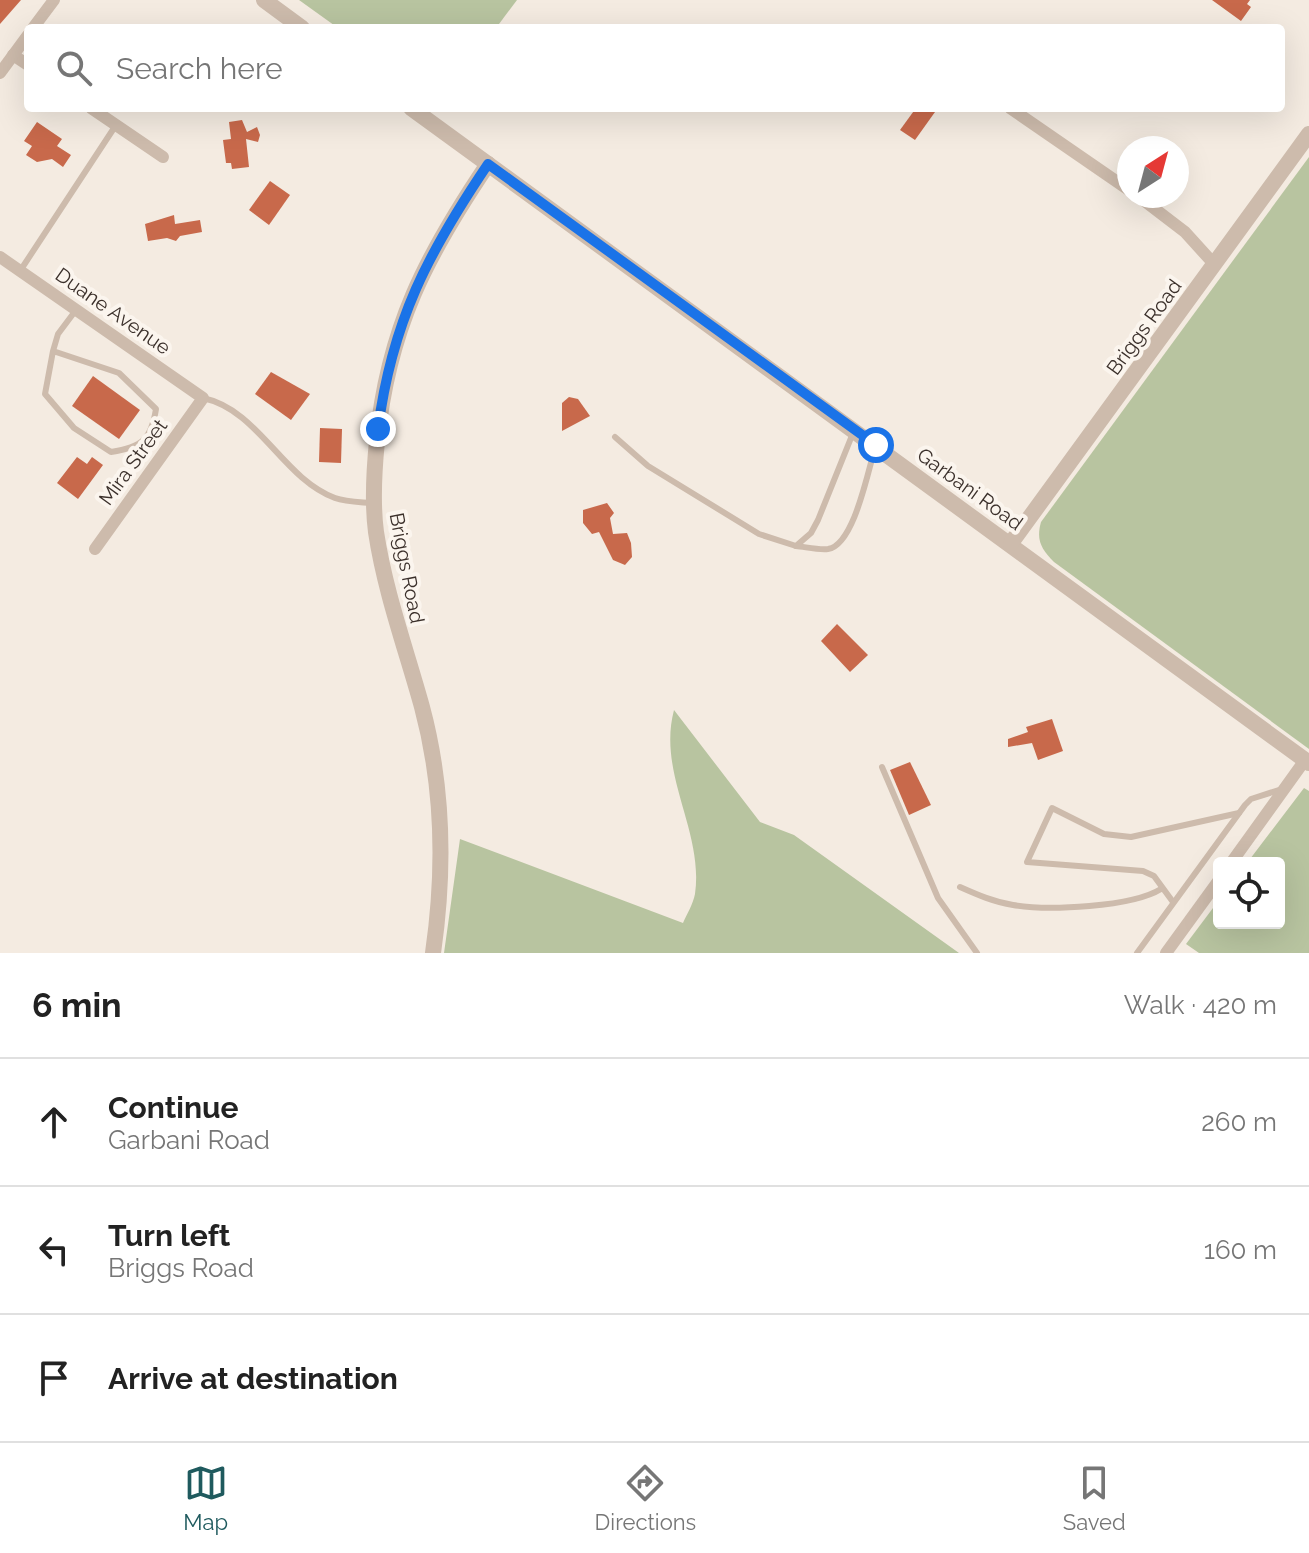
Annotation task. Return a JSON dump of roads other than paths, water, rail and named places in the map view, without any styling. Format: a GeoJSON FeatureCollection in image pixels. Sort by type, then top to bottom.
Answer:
{"type":"FeatureCollection","features":[{"type":"Feature","properties":{"kind":"street"},"geometry":{"type":"LineString","coordinates":[[36,24],[54,0]]}},
{"type":"Feature","properties":{"kind":"street"},"geometry":{"type":"LineString","coordinates":[[264,0],[297,24]]}},
{"type":"Feature","properties":{"kind":"street"},"geometry":{"type":"LineString","coordinates":[[0,73],[24,40]]}},
{"type":"Feature","properties":{"kind":"street"},"geometry":{"type":"LineString","coordinates":[[13,55],[24,62]]}},
{"type":"Feature","properties":{"kind":"street"},"geometry":{"type":"LineString","coordinates":[[97,112],[163,157]]}},
{"type":"Feature","properties":{"kind":"street","name":"Garbani Road"},"geometry":{"type":"LineString","coordinates":[[416,112],[855,429],[1307,762]]}},
{"type":"Feature","properties":{"kind":"street"},"geometry":{"type":"LineString","coordinates":[[1016,112],[1117,182]]}},
{"type":"Feature","properties":{"kind":"street","name":"Briggs Road"},"geometry":{"type":"LineString","coordinates":[[1011,543],[1309,134]]}},
{"type":"Feature","properties":{"kind":"street","name":"Briggs Road"},"geometry":{"type":"LineString","coordinates":[[433,953],[441,885],[439,804],[423,709],[383,573],[374,503],[378,429],[395,340],[413,290],[433,250],[488,164]]}},
{"type":"Feature","properties":{"kind":"street"},"geometry":{"type":"LineString","coordinates":[[1154,208],[1185,232],[1214,264]]}},
{"type":"Feature","properties":{"kind":"street","name":"Duane Avenue"},"geometry":{"type":"LineString","coordinates":[[0,257],[203,398]]}},
{"type":"Feature","properties":{"kind":"street","name":"Mira Street"},"geometry":{"type":"LineString","coordinates":[[95,549],[203,398]]}},
{"type":"Feature","properties":{"kind":"street"},"geometry":{"type":"LineString","coordinates":[[1235,857],[1307,762]]}},
{"type":"Feature","properties":{"kind":"street"},"geometry":{"type":"LineString","coordinates":[[1166,953],[1213,888]]}},
{"type":"Feature","properties":{"kind":"lane"},"geometry":{"type":"LineString","coordinates":[[20,271],[116,125]]}},
{"type":"Feature","properties":{"kind":"lane"},"geometry":{"type":"LineString","coordinates":[[53,351],[119,373],[156,409],[152,432],[135,448],[111,452],[74,428],[45,394],[53,351],[58,334],[76,310]]}},
{"type":"Feature","properties":{"kind":"lane"},"geometry":{"type":"LineString","coordinates":[[203,398],[233,412],[269,444],[295,473],[314,487],[335,498],[374,503]]}},
{"type":"Feature","properties":{"kind":"lane"},"geometry":{"type":"LineString","coordinates":[[796,546],[811,533],[818,520],[855,429]]}},
{"type":"Feature","properties":{"kind":"lane"},"geometry":{"type":"LineString","coordinates":[[615,437],[648,466],[759,534],[796,546],[827,549],[843,541],[876,445]]}},
{"type":"Feature","properties":{"kind":"lane"},"geometry":{"type":"LineString","coordinates":[[882,767],[938,898],[977,953]]}},
{"type":"Feature","properties":{"kind":"lane"},"geometry":{"type":"LineString","coordinates":[[1137,953],[1251,799],[1285,788]]}},
{"type":"Feature","properties":{"kind":"lane"},"geometry":{"type":"LineString","coordinates":[[1173,902],[1154,876],[1143,871],[1027,862],[1052,808],[1104,834],[1131,837],[1239,813]]}},
{"type":"Feature","properties":{"kind":"lane"},"geometry":{"type":"LineString","coordinates":[[960,887],[991,901],[1018,906],[1125,901],[1149,897],[1161,889]]}}]}
